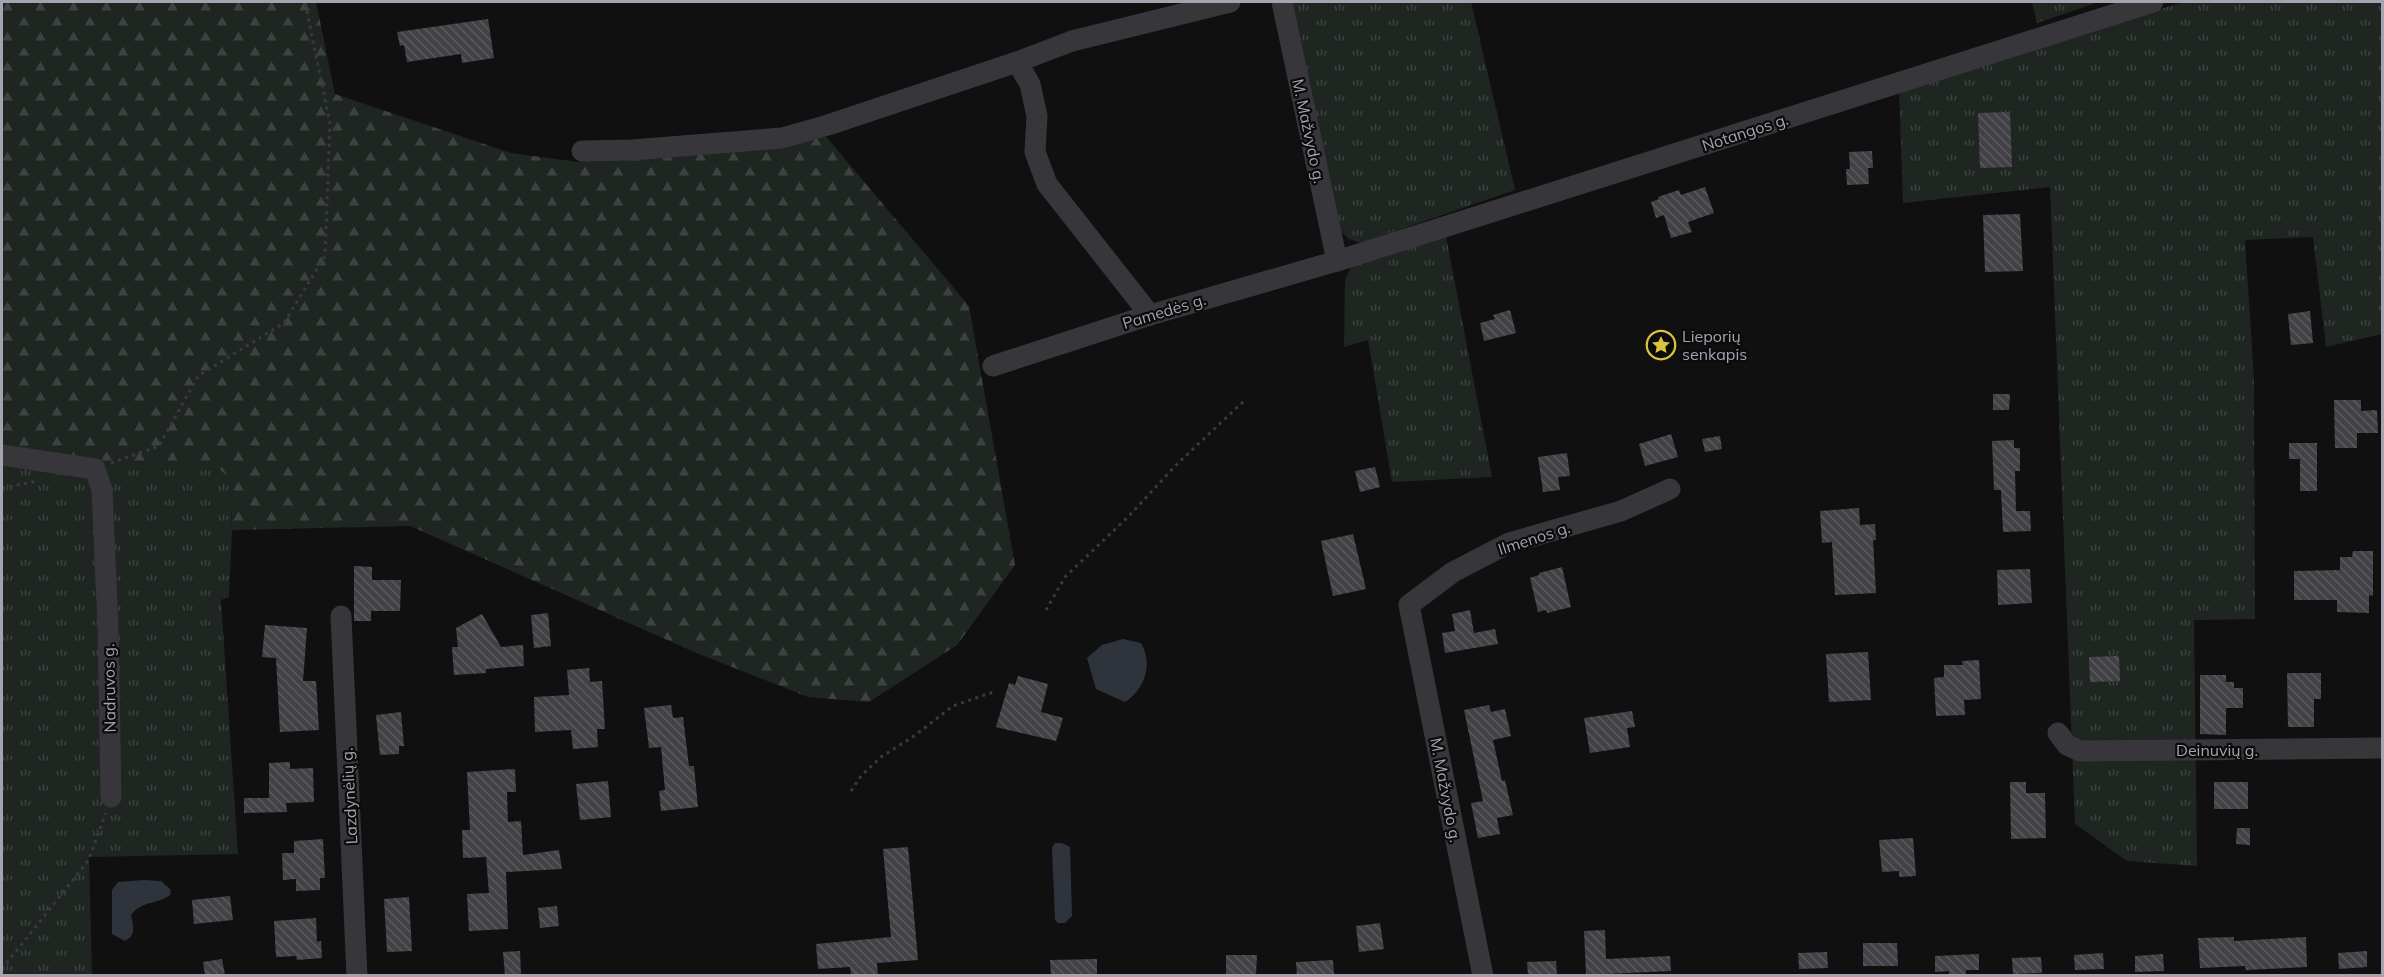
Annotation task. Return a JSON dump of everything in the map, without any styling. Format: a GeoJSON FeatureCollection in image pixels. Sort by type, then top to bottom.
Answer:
{"type":"FeatureCollection","features":[{"type":"Feature","properties":{"kind":"street"},"geometry":{"type":"LineString","coordinates":[[582,151],[632,150],[782,138],[828,126],[1072,41],[1230,2]]}},
{"type":"Feature","properties":{"kind":"street","name":"M. Mažvydo g."},"geometry":{"type":"LineString","coordinates":[[1282,2],[1337,261]]}},
{"type":"Feature","properties":{"kind":"street","name":"Notangos g."},"geometry":{"type":"LineString","coordinates":[[1337,261],[2153,2]]}},
{"type":"Feature","properties":{"kind":"street"},"geometry":{"type":"LineString","coordinates":[[1017,62],[1030,84],[1036,116],[1035,152],[1047,184],[1150,315]]}},
{"type":"Feature","properties":{"kind":"street","name":"Pamedės g."},"geometry":{"type":"LineString","coordinates":[[993,366],[1150,315],[1337,261]]}},
{"type":"Feature","properties":{"kind":"street","name":"Nadruvos g."},"geometry":{"type":"LineString","coordinates":[[2,455],[95,469],[102,490],[108,627],[111,797]]}},
{"type":"Feature","properties":{"kind":"street","name":"Ilmenos g."},"geometry":{"type":"LineString","coordinates":[[1409,605],[1453,572],[1509,543],[1622,511],[1670,489]]}},
{"type":"Feature","properties":{"kind":"street","name":"M. Mažvydo g."},"geometry":{"type":"LineString","coordinates":[[1409,605],[1483,975]]}},
{"type":"Feature","properties":{"kind":"street","name":"Lazdynėlių g."},"geometry":{"type":"LineString","coordinates":[[341,616],[357,975]]}},
{"type":"Feature","properties":{"kind":"street","name":"Deinuvių g."},"geometry":{"type":"LineString","coordinates":[[2058,733],[2067,745],[2080,751],[2382,748]]}},
{"type":"Feature","properties":{"kind":"path"},"geometry":{"type":"LineString","coordinates":[[159,446],[198,376],[284,323],[326,256],[330,124],[305,2]]}},
{"type":"Feature","properties":{"kind":"path"},"geometry":{"type":"LineString","coordinates":[[1046,610],[1065,577],[1128,517],[1176,465],[1245,400]]}},
{"type":"Feature","properties":{"kind":"path"},"geometry":{"type":"LineString","coordinates":[[851,791],[861,776],[881,757],[914,736],[953,706],[996,691]]}},
{"type":"Feature","properties":{"kind":"path"},"geometry":{"type":"LineString","coordinates":[[2,969],[88,861],[111,797]]}},
{"type":"Feature","properties":{"kind":"green space"},"geometry":{"type":"Polygon","coordinates":[[[2,2],[316,2],[335,94],[511,153],[578,162],[823,133],[969,306],[1015,565],[957,645],[869,702],[808,697],[699,654],[410,526],[232,530],[230,478],[220,470],[66,458],[2,447],[2,2]]]}},
{"type":"Feature","properties":{"kind":"green space"},"geometry":{"type":"Polygon","coordinates":[[[1290,2],[1471,2],[1515,190],[1361,243],[1349,239],[1337,228],[1290,2]]]}},
{"type":"Feature","properties":{"kind":"green space"},"geometry":{"type":"Polygon","coordinates":[[[2032,2],[2099,2],[2037,23],[2032,2]]]}},
{"type":"Feature","properties":{"kind":"green space"},"geometry":{"type":"Polygon","coordinates":[[[2183,2],[2382,2],[2382,334],[2326,347],[2313,237],[2245,240],[2254,379],[2255,619],[2194,620],[2197,866],[2127,861],[2075,824],[2050,187],[1903,203],[1899,90],[2183,2]]]}},
{"type":"Feature","properties":{"kind":"green space"},"geometry":{"type":"Polygon","coordinates":[[[1445,231],[1492,477],[1392,482],[1368,340],[1344,347],[1345,280],[1351,267],[1445,231]]]}},
{"type":"Feature","properties":{"kind":"green space"},"geometry":{"type":"Polygon","coordinates":[[[2,447],[66,458],[207,468],[220,470],[230,478],[232,530],[229,597],[221,600],[238,854],[89,857],[92,975],[2,976],[2,447]]]}},
{"type":"Feature","properties":{"kind":"shaded area"},"geometry":{"type":"Polygon","coordinates":[[[1123,639],[1141,643],[1146,659],[1145,676],[1142,683],[1132,697],[1125,702],[1096,689],[1087,658],[1102,645],[1123,639]]]}},
{"type":"Feature","properties":{"kind":"shaded area"},"geometry":{"type":"Polygon","coordinates":[[[1055,843],[1062,843],[1070,847],[1072,916],[1065,923],[1058,923],[1055,920],[1052,848],[1055,843]]]}},
{"type":"Feature","properties":{"kind":"shaded area"},"geometry":{"type":"Polygon","coordinates":[[[161,881],[171,890],[170,895],[135,910],[131,915],[133,933],[125,941],[112,934],[112,890],[118,882],[161,881]]]}},
{"type":"Feature","properties":{"kind":"building"},"geometry":{"type":"Polygon","coordinates":[[[488,19],[494,58],[462,63],[461,54],[407,62],[404,45],[400,46],[397,32],[488,19]]]}},
{"type":"Feature","properties":{"kind":"building"},"geometry":{"type":"Polygon","coordinates":[[[2010,112],[2012,167],[1980,168],[1978,113],[2010,112]]]}},
{"type":"Feature","properties":{"kind":"building"},"geometry":{"type":"Polygon","coordinates":[[[1872,151],[1873,168],[1868,168],[1869,184],[1847,185],[1846,169],[1850,169],[1849,152],[1872,151]]]}},
{"type":"Feature","properties":{"kind":"building"},"geometry":{"type":"Polygon","coordinates":[[[1705,187],[1714,213],[1688,222],[1692,232],[1671,238],[1664,215],[1656,218],[1651,202],[1659,199],[1658,197],[1679,190],[1681,195],[1705,187]]]}},
{"type":"Feature","properties":{"kind":"building"},"geometry":{"type":"Polygon","coordinates":[[[2020,214],[2023,271],[1985,272],[1983,215],[2020,214]]]}},
{"type":"Feature","properties":{"kind":"building"},"geometry":{"type":"Polygon","coordinates":[[[1510,310],[1516,333],[1484,341],[1480,323],[1495,319],[1493,315],[1510,310]]]}},
{"type":"Feature","properties":{"kind":"building"},"geometry":{"type":"Polygon","coordinates":[[[2310,311],[2313,343],[2291,345],[2288,314],[2310,311]]]}},
{"type":"Feature","properties":{"kind":"building"},"geometry":{"type":"Polygon","coordinates":[[[1993,394],[2010,394],[2009,410],[1993,410],[1993,394]]]}},
{"type":"Feature","properties":{"kind":"building"},"geometry":{"type":"Polygon","coordinates":[[[2334,400],[2361,400],[2361,411],[2377,410],[2378,433],[2357,433],[2357,448],[2335,448],[2334,400]]]}},
{"type":"Feature","properties":{"kind":"building"},"geometry":{"type":"Polygon","coordinates":[[[1671,434],[1678,457],[1645,466],[1639,444],[1671,434]]]}},
{"type":"Feature","properties":{"kind":"building"},"geometry":{"type":"Polygon","coordinates":[[[1720,436],[1722,449],[1705,452],[1702,439],[1720,436]]]}},
{"type":"Feature","properties":{"kind":"building"},"geometry":{"type":"Polygon","coordinates":[[[2014,440],[2014,448],[2020,448],[2020,471],[2015,471],[2016,511],[2030,511],[2031,531],[2003,532],[2001,490],[1994,490],[1992,441],[2014,440]]]}},
{"type":"Feature","properties":{"kind":"building"},"geometry":{"type":"Polygon","coordinates":[[[2289,443],[2317,443],[2317,491],[2300,491],[2300,459],[2289,459],[2289,443]]]}},
{"type":"Feature","properties":{"kind":"building"},"geometry":{"type":"Polygon","coordinates":[[[1567,453],[1570,476],[1558,477],[1560,490],[1543,492],[1538,457],[1567,453]]]}},
{"type":"Feature","properties":{"kind":"building"},"geometry":{"type":"Polygon","coordinates":[[[1375,467],[1380,487],[1360,492],[1355,471],[1375,467]]]}},
{"type":"Feature","properties":{"kind":"building"},"geometry":{"type":"Polygon","coordinates":[[[1859,508],[1860,525],[1875,524],[1876,540],[1873,540],[1876,593],[1835,595],[1832,542],[1822,543],[1820,511],[1859,508]]]}},
{"type":"Feature","properties":{"kind":"building"},"geometry":{"type":"Polygon","coordinates":[[[1353,534],[1366,589],[1333,596],[1321,541],[1353,534]]]}},
{"type":"Feature","properties":{"kind":"building"},"geometry":{"type":"Polygon","coordinates":[[[2353,551],[2373,551],[2373,596],[2369,595],[2369,613],[2337,612],[2337,600],[2294,600],[2294,571],[2340,570],[2340,557],[2352,557],[2353,551]]]}},
{"type":"Feature","properties":{"kind":"building"},"geometry":{"type":"Polygon","coordinates":[[[354,566],[372,567],[372,580],[401,580],[400,611],[371,611],[371,621],[354,621],[354,566]]]}},
{"type":"Feature","properties":{"kind":"building"},"geometry":{"type":"Polygon","coordinates":[[[1562,567],[1571,607],[1547,613],[1546,610],[1538,612],[1530,578],[1539,573],[1562,567]]]}},
{"type":"Feature","properties":{"kind":"building"},"geometry":{"type":"Polygon","coordinates":[[[2030,569],[2032,603],[1998,605],[1997,570],[2030,569]]]}},
{"type":"Feature","properties":{"kind":"building"},"geometry":{"type":"Polygon","coordinates":[[[1470,610],[1474,633],[1495,629],[1498,644],[1445,653],[1442,633],[1455,631],[1452,614],[1470,610]]]}},
{"type":"Feature","properties":{"kind":"building"},"geometry":{"type":"Polygon","coordinates":[[[548,613],[551,646],[534,648],[531,615],[548,613]]]}},
{"type":"Feature","properties":{"kind":"building"},"geometry":{"type":"Polygon","coordinates":[[[482,614],[501,647],[523,645],[524,666],[486,669],[486,673],[454,675],[452,647],[458,647],[456,628],[482,614]]]}},
{"type":"Feature","properties":{"kind":"building"},"geometry":{"type":"Polygon","coordinates":[[[265,625],[307,628],[303,681],[316,681],[319,730],[280,732],[276,658],[262,657],[265,625]]]}},
{"type":"Feature","properties":{"kind":"building"},"geometry":{"type":"Polygon","coordinates":[[[1868,652],[1871,700],[1829,702],[1826,654],[1868,652]]]}},
{"type":"Feature","properties":{"kind":"building"},"geometry":{"type":"Polygon","coordinates":[[[2119,656],[2120,681],[2090,682],[2089,657],[2119,656]]]}},
{"type":"Feature","properties":{"kind":"building"},"geometry":{"type":"Polygon","coordinates":[[[1979,660],[1981,699],[1964,700],[1965,715],[1936,716],[1934,678],[1944,677],[1944,665],[1963,665],[1962,661],[1979,660]]]}},
{"type":"Feature","properties":{"kind":"building"},"geometry":{"type":"Polygon","coordinates":[[[589,668],[590,682],[602,681],[605,729],[597,729],[598,747],[573,749],[571,730],[535,732],[534,697],[569,695],[567,670],[589,668]]]}},
{"type":"Feature","properties":{"kind":"building"},"geometry":{"type":"Polygon","coordinates":[[[2287,673],[2321,673],[2321,699],[2314,699],[2314,727],[2288,727],[2287,673]]]}},
{"type":"Feature","properties":{"kind":"building"},"geometry":{"type":"Polygon","coordinates":[[[2200,675],[2226,675],[2226,682],[2234,682],[2234,688],[2243,688],[2243,708],[2226,708],[2226,735],[2200,734],[2200,675]]]}},
{"type":"Feature","properties":{"kind":"building"},"geometry":{"type":"Polygon","coordinates":[[[1018,676],[1048,684],[1041,712],[1063,718],[1056,741],[996,727],[1009,683],[1015,685],[1018,676]]]}},
{"type":"Feature","properties":{"kind":"building"},"geometry":{"type":"Polygon","coordinates":[[[671,705],[673,718],[683,717],[689,766],[694,766],[698,807],[661,811],[659,791],[665,790],[661,747],[649,748],[644,708],[671,705]]]}},
{"type":"Feature","properties":{"kind":"building"},"geometry":{"type":"Polygon","coordinates":[[[1489,705],[1491,712],[1505,709],[1511,736],[1493,740],[1502,781],[1505,780],[1513,815],[1497,818],[1500,834],[1478,838],[1471,803],[1483,801],[1464,710],[1489,705]]]}},
{"type":"Feature","properties":{"kind":"building"},"geometry":{"type":"Polygon","coordinates":[[[1632,711],[1635,727],[1627,728],[1630,747],[1590,753],[1584,718],[1632,711]]]}},
{"type":"Feature","properties":{"kind":"building"},"geometry":{"type":"Polygon","coordinates":[[[401,712],[404,746],[399,746],[399,754],[380,755],[376,715],[401,712]]]}},
{"type":"Feature","properties":{"kind":"building"},"geometry":{"type":"Polygon","coordinates":[[[290,762],[290,769],[313,768],[314,802],[286,803],[287,812],[244,813],[244,798],[269,798],[269,763],[290,762]]]}},
{"type":"Feature","properties":{"kind":"building"},"geometry":{"type":"Polygon","coordinates":[[[515,769],[516,792],[507,792],[508,822],[521,821],[523,855],[559,850],[562,869],[506,872],[508,929],[469,931],[467,894],[489,893],[486,857],[463,858],[462,830],[470,830],[467,772],[515,769]]]}},
{"type":"Feature","properties":{"kind":"building"},"geometry":{"type":"Polygon","coordinates":[[[608,781],[611,817],[580,820],[576,784],[608,781]]]}},
{"type":"Feature","properties":{"kind":"building"},"geometry":{"type":"Polygon","coordinates":[[[2010,782],[2026,782],[2026,793],[2045,793],[2046,838],[2011,839],[2010,782]]]}},
{"type":"Feature","properties":{"kind":"building"},"geometry":{"type":"Polygon","coordinates":[[[2214,782],[2248,782],[2248,809],[2214,809],[2214,782]]]}},
{"type":"Feature","properties":{"kind":"building"},"geometry":{"type":"Polygon","coordinates":[[[2237,828],[2250,828],[2250,845],[2236,844],[2237,828]]]}},
{"type":"Feature","properties":{"kind":"building"},"geometry":{"type":"Polygon","coordinates":[[[1913,838],[1916,876],[1899,877],[1899,871],[1882,872],[1879,840],[1913,838]]]}},
{"type":"Feature","properties":{"kind":"building"},"geometry":{"type":"Polygon","coordinates":[[[323,839],[325,878],[320,878],[320,890],[296,891],[296,879],[283,880],[282,853],[294,853],[294,841],[323,839]]]}},
{"type":"Feature","properties":{"kind":"building"},"geometry":{"type":"Polygon","coordinates":[[[908,847],[918,960],[877,963],[878,975],[851,975],[850,967],[818,969],[816,944],[891,937],[883,849],[908,847]]]}},
{"type":"Feature","properties":{"kind":"building"},"geometry":{"type":"Polygon","coordinates":[[[230,896],[233,920],[194,924],[192,900],[230,896]]]}},
{"type":"Feature","properties":{"kind":"building"},"geometry":{"type":"Polygon","coordinates":[[[409,897],[412,951],[387,952],[384,899],[409,897]]]}},
{"type":"Feature","properties":{"kind":"building"},"geometry":{"type":"Polygon","coordinates":[[[557,906],[559,926],[540,928],[538,908],[557,906]]]}},
{"type":"Feature","properties":{"kind":"building"},"geometry":{"type":"Polygon","coordinates":[[[316,918],[317,942],[321,941],[322,958],[297,960],[296,956],[276,957],[274,921],[316,918]]]}},
{"type":"Feature","properties":{"kind":"building"},"geometry":{"type":"Polygon","coordinates":[[[1380,923],[1384,949],[1359,952],[1356,926],[1380,923]]]}},
{"type":"Feature","properties":{"kind":"building"},"geometry":{"type":"Polygon","coordinates":[[[1605,930],[1606,959],[1670,956],[1671,971],[1586,975],[1584,931],[1605,930]]]}},
{"type":"Feature","properties":{"kind":"building"},"geometry":{"type":"Polygon","coordinates":[[[2234,937],[2234,941],[2306,937],[2307,967],[2246,970],[2245,966],[2200,968],[2198,938],[2234,937]]]}},
{"type":"Feature","properties":{"kind":"building"},"geometry":{"type":"Polygon","coordinates":[[[1863,943],[1897,943],[1898,966],[1863,966],[1863,943]]]}},
{"type":"Feature","properties":{"kind":"building"},"geometry":{"type":"Polygon","coordinates":[[[520,951],[521,975],[505,975],[503,952],[520,951]]]}},
{"type":"Feature","properties":{"kind":"building"},"geometry":{"type":"Polygon","coordinates":[[[2367,951],[2367,967],[2339,969],[2338,953],[2367,951]]]}},
{"type":"Feature","properties":{"kind":"building"},"geometry":{"type":"Polygon","coordinates":[[[1827,952],[1828,968],[1799,969],[1798,953],[1827,952]]]}},
{"type":"Feature","properties":{"kind":"building"},"geometry":{"type":"Polygon","coordinates":[[[2103,953],[2104,969],[2075,970],[2074,955],[2103,953]]]}},
{"type":"Feature","properties":{"kind":"building"},"geometry":{"type":"Polygon","coordinates":[[[1979,954],[1979,970],[1966,970],[1966,975],[1949,975],[1949,971],[1935,972],[1935,956],[1979,954]]]}},
{"type":"Feature","properties":{"kind":"building"},"geometry":{"type":"Polygon","coordinates":[[[2163,954],[2164,971],[2135,972],[2135,956],[2163,954]]]}},
{"type":"Feature","properties":{"kind":"building"},"geometry":{"type":"Polygon","coordinates":[[[1226,955],[1257,955],[1256,975],[1226,975],[1226,955]]]}},
{"type":"Feature","properties":{"kind":"building"},"geometry":{"type":"Polygon","coordinates":[[[2041,957],[2042,973],[2013,974],[2012,958],[2041,957]]]}},
{"type":"Feature","properties":{"kind":"building"},"geometry":{"type":"Polygon","coordinates":[[[222,959],[225,975],[205,975],[203,962],[222,959]]]}},
{"type":"Feature","properties":{"kind":"building"},"geometry":{"type":"Polygon","coordinates":[[[1097,959],[1097,975],[1051,975],[1050,960],[1097,959]]]}},
{"type":"Feature","properties":{"kind":"building"},"geometry":{"type":"Polygon","coordinates":[[[1333,960],[1334,975],[1297,975],[1296,962],[1333,960]]]}},
{"type":"Feature","properties":{"kind":"building"},"geometry":{"type":"Polygon","coordinates":[[[1556,961],[1557,975],[1528,975],[1527,962],[1556,961]]]}},
{"type":"Feature","properties":{"kind":"place","name":"Lieporių senkapis"},"geometry":{"type":"Point","coordinates":[1661,345]}}]}
